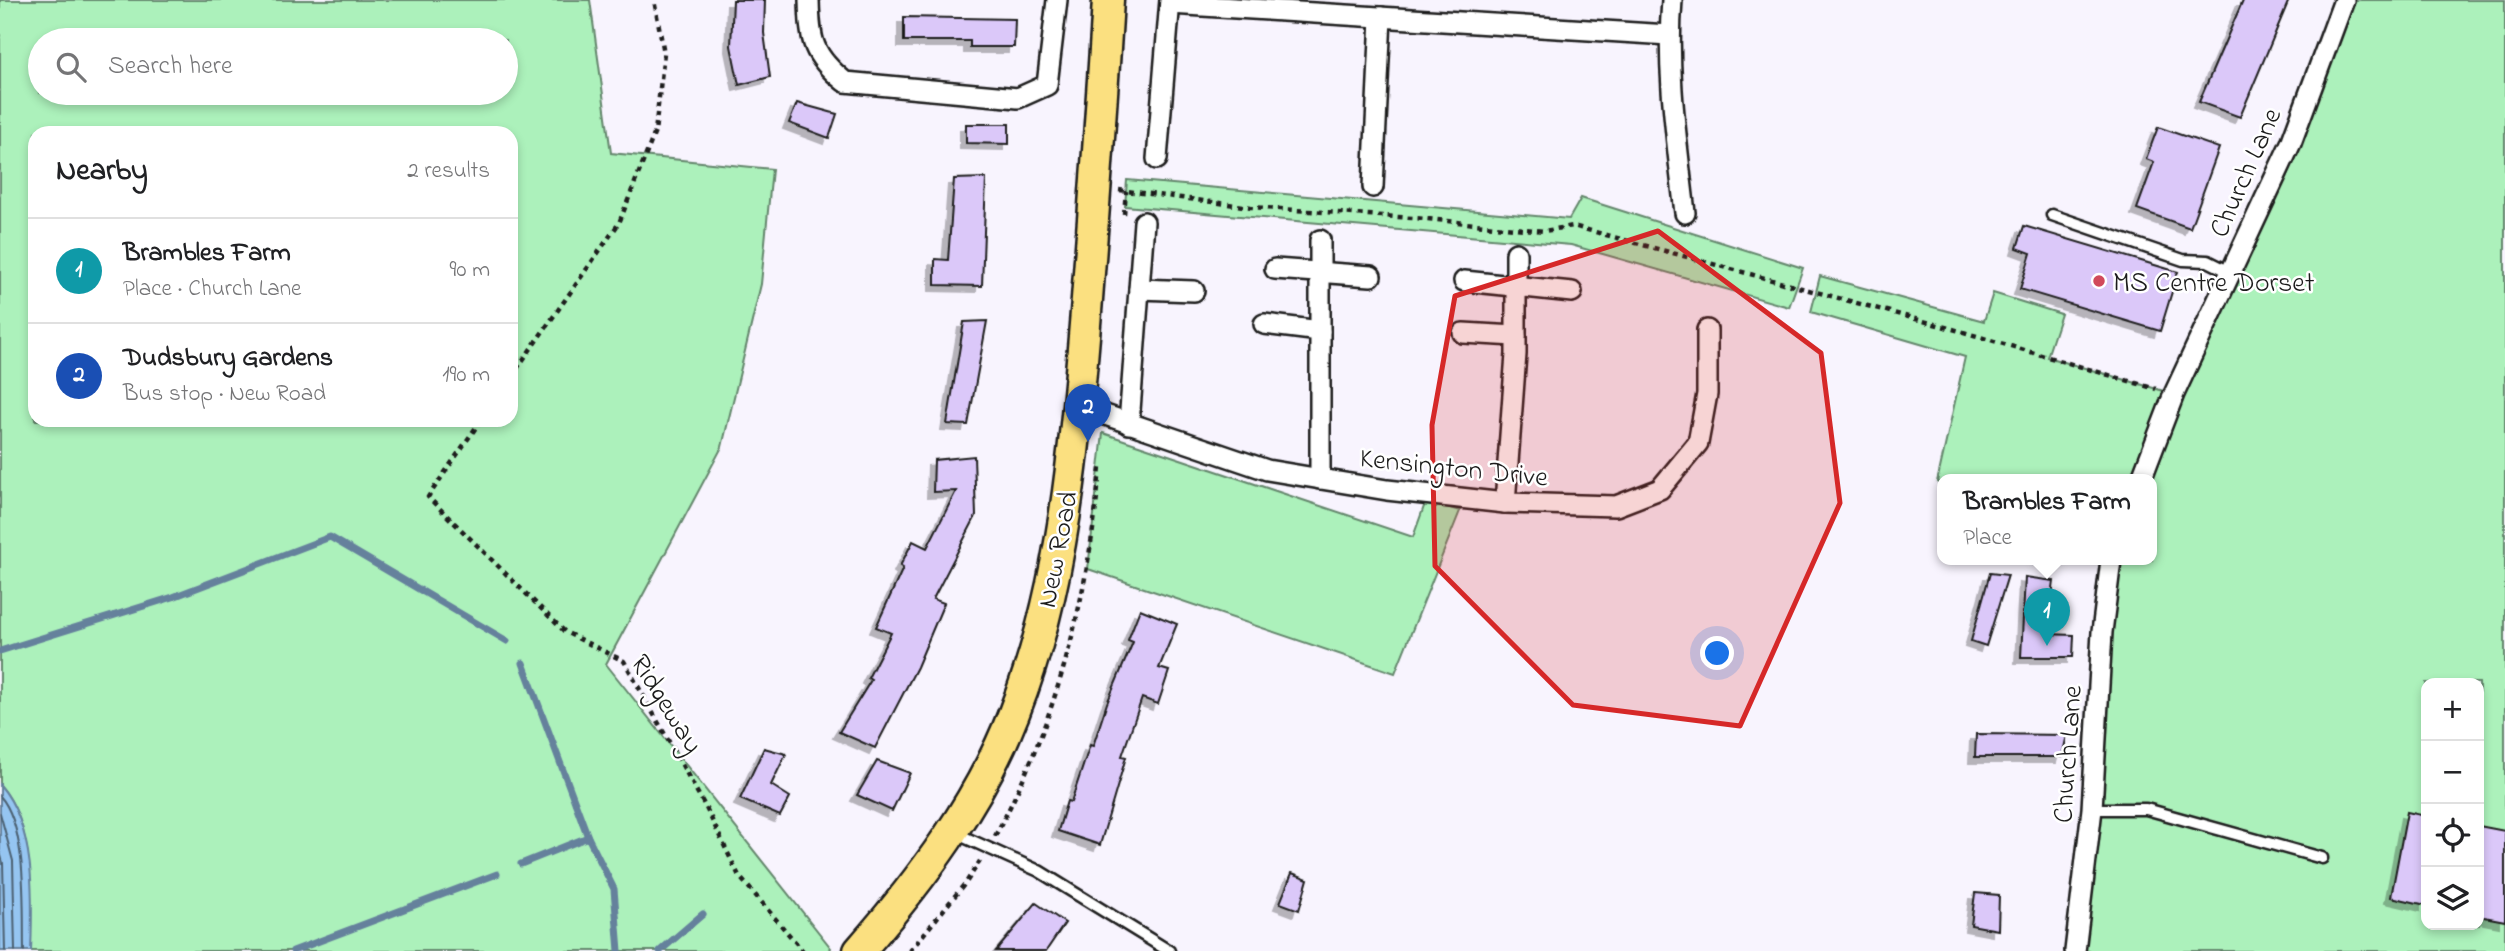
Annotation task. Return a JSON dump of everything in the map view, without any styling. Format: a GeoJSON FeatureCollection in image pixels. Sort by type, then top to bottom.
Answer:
{"type":"FeatureCollection","features":[{"type":"Feature","properties":{"kind":"main road","name":"New Road"},"geometry":{"type":"LineString","coordinates":[[859,951],[912,889],[970,802],[1014,713],[1057,571],[1079,406],[1108,0]]}},
{"type":"Feature","properties":{"kind":"main road","name":"New Road"},"geometry":{"type":"LineString","coordinates":[[1103,96],[1119,0]]}},
{"type":"Feature","properties":{"kind":"street"},"geometry":{"type":"LineString","coordinates":[[808,0],[810,37],[822,63],[845,82],[1018,98],[1047,85],[1057,0]]}},
{"type":"Feature","properties":{"kind":"street"},"geometry":{"type":"LineString","coordinates":[[1672,0],[1669,35],[1673,104],[1685,213]]}},
{"type":"Feature","properties":{"kind":"street","name":"Church Lane"},"geometry":{"type":"LineString","coordinates":[[2143,474],[2174,394],[2291,143],[2344,0]]}},
{"type":"Feature","properties":{"kind":"street"},"geometry":{"type":"LineString","coordinates":[[1157,159],[1170,2],[1372,11],[1669,35]]}},
{"type":"Feature","properties":{"kind":"street"},"geometry":{"type":"LineString","coordinates":[[1372,11],[1373,187]]}},
{"type":"Feature","properties":{"kind":"street"},"geometry":{"type":"LineString","coordinates":[[1129,424],[1144,222]]}},
{"type":"Feature","properties":{"kind":"street"},"geometry":{"type":"LineString","coordinates":[[1320,240],[1320,479]]}},
{"type":"Feature","properties":{"kind":"street"},"geometry":{"type":"LineString","coordinates":[[1504,503],[1516,336],[1516,253]]}},
{"type":"Feature","properties":{"kind":"street"},"geometry":{"type":"LineString","coordinates":[[1275,269],[1371,276]]}},
{"type":"Feature","properties":{"kind":"street"},"geometry":{"type":"LineString","coordinates":[[1464,281],[1572,292]]}},
{"type":"Feature","properties":{"kind":"street"},"geometry":{"type":"LineString","coordinates":[[1139,289],[1194,290]]}},
{"type":"Feature","properties":{"kind":"street"},"geometry":{"type":"LineString","coordinates":[[1264,324],[1320,331]]}},
{"type":"Feature","properties":{"kind":"street","name":"Kensington Drive"},"geometry":{"type":"LineString","coordinates":[[1079,406],[1267,470],[1504,503],[1616,506],[1660,489],[1698,443],[1707,394],[1707,330]]}},
{"type":"Feature","properties":{"kind":"street"},"geometry":{"type":"LineString","coordinates":[[1463,333],[1516,336]]}},
{"type":"Feature","properties":{"kind":"street","name":"Church Lane"},"geometry":{"type":"LineString","coordinates":[[2075,951],[2092,808],[2100,657],[2110,565]]}},
{"type":"Feature","properties":{"kind":"lane"},"geometry":{"type":"LineString","coordinates":[[2052,215],[2183,260],[2208,261],[2230,272]]}},
{"type":"Feature","properties":{"kind":"lane"},"geometry":{"type":"LineString","coordinates":[[2092,808],[2146,809],[2322,858]]}},
{"type":"Feature","properties":{"kind":"lane"},"geometry":{"type":"LineString","coordinates":[[951,831],[1039,872],[1169,951]]}},
{"type":"Feature","properties":{"kind":"path"},"geometry":{"type":"LineString","coordinates":[[518,367],[619,223],[655,132],[664,53],[654,0]]}},
{"type":"Feature","properties":{"kind":"path"},"geometry":{"type":"LineString","coordinates":[[1126,191],[1251,207],[1427,219],[1544,231],[1573,226],[1960,331],[2174,394]]}},
{"type":"Feature","properties":{"kind":"path","name":"Ridgeway"},"geometry":{"type":"LineString","coordinates":[[476,427],[428,497],[565,632],[624,661],[706,808],[739,876],[803,951]]}},
{"type":"Feature","properties":{"kind":"highlighted area"},"geometry":{"type":"Polygon","coordinates":[[[1658,231],[1821,353],[1840,503],[1740,726],[1573,705],[1435,566],[1432,425],[1455,296],[1658,231]]]}},
{"type":"Feature","properties":{"kind":"green space"},"geometry":{"type":"Polygon","coordinates":[[[0,0],[590,0],[611,153],[772,169],[761,284],[722,447],[606,664],[831,948],[829,951],[31,951],[29,864],[26,843],[12,803],[0,785],[0,0]]]}},
{"type":"Feature","properties":{"kind":"green space"},"geometry":{"type":"Polygon","coordinates":[[[2344,0],[2505,0],[2505,951],[2075,951],[2111,565],[2157,565],[2157,474],[1939,474],[1965,357],[1811,312],[1820,276],[1984,321],[1993,293],[2061,314],[2047,357],[2174,394],[2344,0]]]}},
{"type":"Feature","properties":{"kind":"green space"},"geometry":{"type":"Polygon","coordinates":[[[1127,180],[1569,219],[1581,198],[1803,268],[1789,307],[1571,245],[1125,206],[1127,180]]]}},
{"type":"Feature","properties":{"kind":"green space"},"geometry":{"type":"Polygon","coordinates":[[[1103,433],[1413,537],[1426,501],[1460,511],[1395,673],[1088,569],[1103,433]]]}},
{"type":"Feature","properties":{"kind":"water"},"geometry":{"type":"Polygon","coordinates":[[[0,785],[12,802],[26,842],[32,887],[31,951],[0,951],[0,785]]]}},
{"type":"Feature","properties":{"kind":"building"},"geometry":{"type":"Polygon","coordinates":[[[733,0],[765,0],[764,33],[770,77],[739,85],[731,46],[733,0]]]}},
{"type":"Feature","properties":{"kind":"building"},"geometry":{"type":"Polygon","coordinates":[[[2243,0],[2289,0],[2240,117],[2199,102],[2243,0]]]}},
{"type":"Feature","properties":{"kind":"building"},"geometry":{"type":"Polygon","coordinates":[[[904,17],[1015,19],[1014,47],[970,47],[970,41],[904,41],[904,17]]]}},
{"type":"Feature","properties":{"kind":"building"},"geometry":{"type":"Polygon","coordinates":[[[797,103],[837,114],[829,138],[789,123],[797,103]]]}},
{"type":"Feature","properties":{"kind":"building"},"geometry":{"type":"Polygon","coordinates":[[[966,124],[1009,124],[1009,144],[966,143],[966,124]]]}},
{"type":"Feature","properties":{"kind":"building"},"geometry":{"type":"Polygon","coordinates":[[[2158,127],[2219,148],[2190,228],[2137,209],[2154,162],[2146,159],[2158,127]]]}},
{"type":"Feature","properties":{"kind":"building"},"geometry":{"type":"Polygon","coordinates":[[[986,178],[982,286],[935,285],[935,259],[948,260],[954,179],[986,178]]]}},
{"type":"Feature","properties":{"kind":"building","name":"MS Centre Dorset"},"geometry":{"type":"Polygon","coordinates":[[[2024,226],[2178,272],[2160,331],[2020,289],[2031,253],[2017,248],[2024,226]]]}},
{"type":"Feature","properties":{"kind":"building"},"geometry":{"type":"Polygon","coordinates":[[[987,321],[968,425],[947,424],[964,322],[987,321]]]}},
{"type":"Feature","properties":{"kind":"building"},"geometry":{"type":"Polygon","coordinates":[[[974,456],[976,516],[933,599],[944,603],[917,667],[875,748],[839,732],[871,680],[868,678],[891,633],[876,627],[903,568],[900,566],[913,541],[927,548],[956,491],[933,492],[934,460],[974,456]]]}},
{"type":"Feature","properties":{"kind":"building"},"geometry":{"type":"Polygon","coordinates":[[[1990,573],[2008,575],[1986,646],[1971,641],[1990,573]]]}},
{"type":"Feature","properties":{"kind":"building"},"geometry":{"type":"Polygon","coordinates":[[[2025,577],[2054,581],[2047,634],[2074,635],[2073,657],[2021,657],[2025,577]]]}},
{"type":"Feature","properties":{"kind":"building"},"geometry":{"type":"Polygon","coordinates":[[[1140,609],[1177,624],[1159,668],[1169,671],[1158,704],[1142,698],[1122,756],[1126,757],[1100,845],[1058,831],[1067,801],[1071,802],[1090,745],[1093,746],[1107,703],[1133,642],[1128,640],[1140,609]]]}},
{"type":"Feature","properties":{"kind":"building"},"geometry":{"type":"Polygon","coordinates":[[[1976,734],[2067,735],[2062,757],[1975,757],[1976,734]]]}},
{"type":"Feature","properties":{"kind":"building"},"geometry":{"type":"Polygon","coordinates":[[[764,748],[786,754],[771,785],[790,797],[780,816],[740,799],[764,748]]]}},
{"type":"Feature","properties":{"kind":"building"},"geometry":{"type":"Polygon","coordinates":[[[877,761],[910,773],[892,811],[857,795],[877,761]]]}},
{"type":"Feature","properties":{"kind":"building"},"geometry":{"type":"Polygon","coordinates":[[[2407,812],[2421,815],[2421,904],[2391,897],[2407,812]]]}},
{"type":"Feature","properties":{"kind":"building"},"geometry":{"type":"Polygon","coordinates":[[[2484,827],[2505,831],[2505,921],[2484,917],[2484,827]]]}},
{"type":"Feature","properties":{"kind":"building"},"geometry":{"type":"Polygon","coordinates":[[[1292,873],[1308,879],[1299,910],[1280,903],[1292,873]]]}},
{"type":"Feature","properties":{"kind":"building"},"geometry":{"type":"Polygon","coordinates":[[[1975,893],[1999,895],[1998,930],[1971,925],[1975,893]]]}},
{"type":"Feature","properties":{"kind":"building"},"geometry":{"type":"Polygon","coordinates":[[[1036,903],[1065,923],[1046,951],[996,951],[1036,903]]]}},
{"type":"Feature","properties":{"kind":"waterway"},"geometry":{"type":"LineString","coordinates":[[0,651],[173,597],[330,537],[507,641]]}},
{"type":"Feature","properties":{"kind":"waterway"},"geometry":{"type":"LineString","coordinates":[[523,663],[588,837],[614,889],[619,951]]}},
{"type":"Feature","properties":{"kind":"waterway"},"geometry":{"type":"LineString","coordinates":[[521,864],[588,837]]}},
{"type":"Feature","properties":{"kind":"waterway"},"geometry":{"type":"LineString","coordinates":[[293,951],[497,874]]}},
{"type":"Feature","properties":{"kind":"waterway"},"geometry":{"type":"LineString","coordinates":[[660,951],[703,914]]}},
{"type":"Feature","properties":{"kind":"place","name":"MS Centre Dorset"},"geometry":{"type":"Point","coordinates":[2099,281]}},
{"type":"Feature","properties":{"kind":"place","name":"Dudsbury Gardens"},"geometry":{"type":"Point","coordinates":[1088,442]}},
{"type":"Feature","properties":{"kind":"place","name":"Brambles Farm"},"geometry":{"type":"Point","coordinates":[2047,646]}}]}
